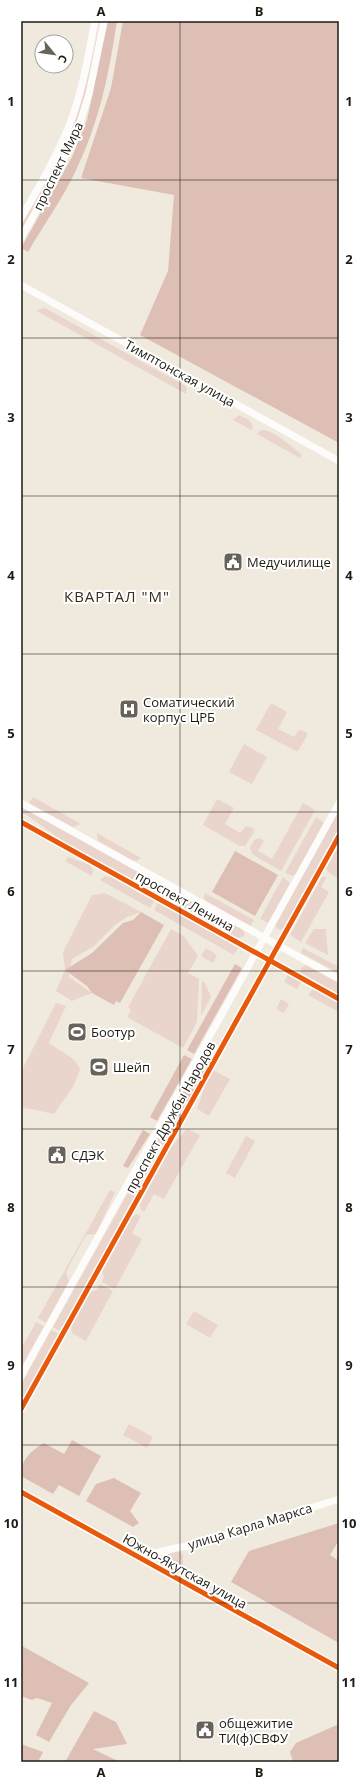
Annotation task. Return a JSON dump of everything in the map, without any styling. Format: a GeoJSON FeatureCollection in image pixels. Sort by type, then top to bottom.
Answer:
{"type":"FeatureCollection","features":[{"type":"Feature","properties":{"kind":"street","name":"проспект Мира"},"geometry":{"type":"LineString","coordinates":[[21,218],[47,173],[70,122],[81,87],[95,21]]}},
{"type":"Feature","properties":{"kind":"street","name":"проспект Мира"},"geometry":{"type":"LineString","coordinates":[[21,238],[54,179],[78,129],[89,94],[104,21]]}},
{"type":"Feature","properties":{"kind":"street","name":"Тимптонская улица"},"geometry":{"type":"LineString","coordinates":[[21,285],[339,461]]}},
{"type":"Feature","properties":{"kind":"street","name":"проспект Ленина"},"geometry":{"type":"LineString","coordinates":[[21,803],[339,979]]}},
{"type":"Feature","properties":{"kind":"street","name":"проспект Дружбы Народов"},"geometry":{"type":"LineString","coordinates":[[21,1376],[339,803]]}},
{"type":"Feature","properties":{"kind":"street","name":"проспект Ленина"},"geometry":{"type":"LineString","coordinates":[[21,822],[339,999]]}},
{"type":"Feature","properties":{"kind":"street","name":"проспект Дружбы Народов"},"geometry":{"type":"LineString","coordinates":[[21,1409],[339,836]]}},
{"type":"Feature","properties":{"kind":"street","name":"Южно-Якутская улица"},"geometry":{"type":"LineString","coordinates":[[21,1492],[339,1668]]}},
{"type":"Feature","properties":{"kind":"street","name":"улица Карла Маркса"},"geometry":{"type":"LineString","coordinates":[[138,1557],[180,1547],[191,1546],[339,1499]]}},
{"type":"Feature","properties":{"kind":"shaded area"},"geometry":{"type":"Polygon","coordinates":[[[100,21],[103,21],[82,112],[58,166],[21,231],[21,226],[43,188],[75,122],[86,85],[100,21]]]}},
{"type":"Feature","properties":{"kind":"shaded area"},"geometry":{"type":"Polygon","coordinates":[[[108,21],[117,21],[103,96],[92,132],[72,179],[28,252],[21,248],[72,157],[87,120],[108,21]]]}},
{"type":"Feature","properties":{"kind":"shaded area"},"geometry":{"type":"Polygon","coordinates":[[[123,21],[339,21],[339,443],[140,335],[168,271],[174,195],[81,178],[111,88],[123,21]]]}},
{"type":"Feature","properties":{"kind":"shaded area"},"geometry":{"type":"Polygon","coordinates":[[[45,308],[184,385],[187,388],[186,394],[37,311],[45,308]]]}},
{"type":"Feature","properties":{"kind":"shaded area"},"geometry":{"type":"Polygon","coordinates":[[[239,415],[251,422],[253,427],[252,430],[233,420],[239,415]]]}},
{"type":"Feature","properties":{"kind":"shaded area"},"geometry":{"type":"Polygon","coordinates":[[[261,430],[266,430],[277,435],[302,455],[300,458],[257,434],[261,430]]]}},
{"type":"Feature","properties":{"kind":"shaded area"},"geometry":{"type":"Polygon","coordinates":[[[271,703],[287,712],[278,729],[294,737],[299,730],[307,732],[307,736],[298,751],[256,730],[271,703]]]}},
{"type":"Feature","properties":{"kind":"shaded area"},"geometry":{"type":"Polygon","coordinates":[[[244,744],[267,757],[252,784],[229,772],[244,744]]]}},
{"type":"Feature","properties":{"kind":"shaded area"},"geometry":{"type":"Polygon","coordinates":[[[33,797],[81,824],[73,827],[29,803],[33,797]]]}},
{"type":"Feature","properties":{"kind":"shaded area"},"geometry":{"type":"Polygon","coordinates":[[[217,799],[234,808],[225,824],[240,833],[246,826],[253,828],[254,832],[245,846],[240,846],[203,825],[217,799]]]}},
{"type":"Feature","properties":{"kind":"shaded area"},"geometry":{"type":"Polygon","coordinates":[[[303,803],[315,810],[281,871],[252,854],[250,847],[254,840],[259,838],[264,841],[258,851],[272,859],[303,803]]]}},
{"type":"Feature","properties":{"kind":"shaded area"},"geometry":{"type":"Polygon","coordinates":[[[21,807],[163,886],[158,894],[67,844],[21,811],[21,807]]]}},
{"type":"Feature","properties":{"kind":"shaded area"},"geometry":{"type":"Polygon","coordinates":[[[339,810],[339,829],[284,928],[280,930],[276,927],[276,924],[339,810]]]}},
{"type":"Feature","properties":{"kind":"shaded area"},"geometry":{"type":"Polygon","coordinates":[[[316,817],[324,823],[296,874],[293,876],[285,873],[316,817]]]}},
{"type":"Feature","properties":{"kind":"shaded area"},"geometry":{"type":"Polygon","coordinates":[[[97,833],[141,858],[137,861],[132,860],[98,841],[97,833]]]}},
{"type":"Feature","properties":{"kind":"shaded area"},"geometry":{"type":"Polygon","coordinates":[[[339,845],[339,874],[337,878],[326,869],[339,845]]]}},
{"type":"Feature","properties":{"kind":"shaded area"},"geometry":{"type":"Polygon","coordinates":[[[235,851],[278,875],[255,916],[212,892],[235,851]]]}},
{"type":"Feature","properties":{"kind":"shaded area"},"geometry":{"type":"Polygon","coordinates":[[[68,857],[90,865],[93,870],[92,876],[65,861],[68,857]]]}},
{"type":"Feature","properties":{"kind":"shaded area"},"geometry":{"type":"Polygon","coordinates":[[[105,876],[111,877],[154,901],[150,908],[100,880],[105,876]]]}},
{"type":"Feature","properties":{"kind":"shaded area"},"geometry":{"type":"Polygon","coordinates":[[[283,877],[289,882],[289,885],[268,923],[260,919],[283,877]]]}},
{"type":"Feature","properties":{"kind":"shaded area"},"geometry":{"type":"Polygon","coordinates":[[[322,877],[327,877],[321,887],[329,892],[301,942],[291,936],[291,933],[322,877]]]}},
{"type":"Feature","properties":{"kind":"shaded area"},"geometry":{"type":"Polygon","coordinates":[[[167,888],[242,929],[245,933],[243,937],[237,938],[162,896],[167,888]]]}},
{"type":"Feature","properties":{"kind":"shaded area"},"geometry":{"type":"Polygon","coordinates":[[[105,893],[141,912],[127,917],[115,925],[93,947],[72,959],[69,977],[92,993],[72,1001],[56,991],[65,970],[63,952],[92,895],[105,893]]]}},
{"type":"Feature","properties":{"kind":"shaded area"},"geometry":{"type":"Polygon","coordinates":[[[205,893],[254,920],[250,926],[206,901],[204,898],[205,893]]]}},
{"type":"Feature","properties":{"kind":"shaded area"},"geometry":{"type":"Polygon","coordinates":[[[158,902],[239,947],[234,955],[154,910],[158,902]]]}},
{"type":"Feature","properties":{"kind":"shaded area"},"geometry":{"type":"Polygon","coordinates":[[[141,912],[164,925],[120,1003],[116,1001],[114,1005],[92,993],[87,986],[65,970],[92,953],[123,923],[133,920],[141,912]]]}},
{"type":"Feature","properties":{"kind":"shaded area"},"geometry":{"type":"Polygon","coordinates":[[[171,929],[184,936],[198,956],[188,973],[199,979],[197,1022],[183,1048],[127,1017],[131,1010],[128,1007],[171,929]]]}},
{"type":"Feature","properties":{"kind":"shaded area"},"geometry":{"type":"Polygon","coordinates":[[[314,929],[326,929],[328,955],[305,943],[314,929]]]}},
{"type":"Feature","properties":{"kind":"shaded area"},"geometry":{"type":"Polygon","coordinates":[[[206,948],[217,955],[213,963],[201,956],[206,948]]]}},
{"type":"Feature","properties":{"kind":"shaded area"},"geometry":{"type":"Polygon","coordinates":[[[303,948],[339,967],[339,973],[301,953],[303,948]]]}},
{"type":"Feature","properties":{"kind":"shaded area"},"geometry":{"type":"Polygon","coordinates":[[[235,964],[242,968],[194,1054],[187,1050],[235,964]]]}},
{"type":"Feature","properties":{"kind":"shaded area"},"geometry":{"type":"Polygon","coordinates":[[[306,965],[339,983],[339,994],[301,973],[301,968],[306,965]]]}},
{"type":"Feature","properties":{"kind":"shaded area"},"geometry":{"type":"Polygon","coordinates":[[[288,974],[301,982],[297,989],[284,982],[288,974]]]}},
{"type":"Feature","properties":{"kind":"shaded area"},"geometry":{"type":"Polygon","coordinates":[[[202,981],[205,983],[211,997],[201,1016],[202,981]]]}},
{"type":"Feature","properties":{"kind":"shaded area"},"geometry":{"type":"Polygon","coordinates":[[[312,990],[317,991],[339,1003],[339,1012],[308,995],[312,990]]]}},
{"type":"Feature","properties":{"kind":"shaded area"},"geometry":{"type":"Polygon","coordinates":[[[281,999],[289,1004],[284,1013],[276,1009],[281,999]]]}},
{"type":"Feature","properties":{"kind":"shaded area"},"geometry":{"type":"Polygon","coordinates":[[[56,1003],[66,1006],[49,1043],[72,1058],[80,1070],[73,1087],[54,1114],[21,1107],[21,1072],[56,1003]]]}},
{"type":"Feature","properties":{"kind":"shaded area"},"geometry":{"type":"Polygon","coordinates":[[[184,1055],[192,1059],[157,1121],[150,1117],[184,1055]]]}},
{"type":"Feature","properties":{"kind":"shaded area"},"geometry":{"type":"Polygon","coordinates":[[[200,1062],[207,1066],[176,1122],[165,1125],[200,1062]]]}},
{"type":"Feature","properties":{"kind":"shaded area"},"geometry":{"type":"Polygon","coordinates":[[[213,1070],[230,1079],[209,1116],[197,1109],[206,1083],[213,1070]]]}},
{"type":"Feature","properties":{"kind":"shaded area"},"geometry":{"type":"Polygon","coordinates":[[[173,1127],[60,1331],[53,1327],[163,1130],[173,1127]]]}},
{"type":"Feature","properties":{"kind":"shaded area"},"geometry":{"type":"Polygon","coordinates":[[[187,1129],[200,1135],[164,1199],[154,1194],[144,1212],[141,1210],[140,1204],[171,1147],[187,1129]]]}},
{"type":"Feature","properties":{"kind":"shaded area"},"geometry":{"type":"Polygon","coordinates":[[[143,1130],[150,1134],[128,1168],[123,1166],[143,1130]]]}},
{"type":"Feature","properties":{"kind":"shaded area"},"geometry":{"type":"Polygon","coordinates":[[[246,1136],[255,1141],[235,1178],[226,1173],[246,1136]]]}},
{"type":"Feature","properties":{"kind":"shaded area"},"geometry":{"type":"Polygon","coordinates":[[[110,1190],[115,1192],[96,1234],[86,1235],[66,1272],[69,1281],[46,1323],[38,1318],[110,1190]]]}},
{"type":"Feature","properties":{"kind":"shaded area"},"geometry":{"type":"Polygon","coordinates":[[[136,1214],[141,1216],[132,1233],[142,1239],[115,1289],[102,1282],[104,1277],[102,1272],[132,1217],[136,1214]]]}},
{"type":"Feature","properties":{"kind":"shaded area"},"geometry":{"type":"Polygon","coordinates":[[[100,1284],[113,1291],[86,1341],[72,1333],[71,1327],[91,1291],[97,1290],[100,1284]]]}},
{"type":"Feature","properties":{"kind":"shaded area"},"geometry":{"type":"Polygon","coordinates":[[[194,1311],[218,1325],[210,1338],[186,1324],[194,1311]]]}},
{"type":"Feature","properties":{"kind":"shaded area"},"geometry":{"type":"Polygon","coordinates":[[[36,1322],[44,1326],[21,1368],[21,1349],[36,1322]]]}},
{"type":"Feature","properties":{"kind":"shaded area"},"geometry":{"type":"Polygon","coordinates":[[[51,1330],[59,1334],[21,1402],[21,1385],[51,1330]]]}},
{"type":"Feature","properties":{"kind":"shaded area"},"geometry":{"type":"Polygon","coordinates":[[[129,1424],[153,1437],[147,1448],[123,1435],[129,1424]]]}},
{"type":"Feature","properties":{"kind":"shaded area"},"geometry":{"type":"Polygon","coordinates":[[[72,1440],[101,1456],[79,1496],[59,1485],[53,1494],[21,1476],[21,1470],[25,1460],[31,1452],[39,1446],[44,1443],[64,1454],[72,1440]]]}},
{"type":"Feature","properties":{"kind":"shaded area"},"geometry":{"type":"Polygon","coordinates":[[[114,1478],[141,1493],[130,1511],[139,1523],[133,1527],[86,1501],[96,1484],[114,1478]]]}},
{"type":"Feature","properties":{"kind":"shaded area"},"geometry":{"type":"Polygon","coordinates":[[[339,1523],[339,1540],[330,1555],[339,1561],[339,1643],[231,1582],[249,1551],[339,1523]]]}},
{"type":"Feature","properties":{"kind":"shaded area"},"geometry":{"type":"Polygon","coordinates":[[[179,1551],[183,1555],[183,1565],[179,1570],[169,1567],[162,1560],[166,1555],[179,1551]]]}},
{"type":"Feature","properties":{"kind":"shaded area"},"geometry":{"type":"Polygon","coordinates":[[[22,1646],[89,1683],[71,1705],[49,1742],[36,1735],[52,1703],[37,1698],[32,1700],[21,1696],[21,1658],[23,1658],[22,1646]]]}},
{"type":"Feature","properties":{"kind":"shaded area"},"geometry":{"type":"Polygon","coordinates":[[[94,1711],[116,1722],[127,1744],[93,1749],[120,1762],[65,1762],[94,1711]]]}},
{"type":"Feature","properties":{"kind":"shaded area"},"geometry":{"type":"Polygon","coordinates":[[[339,1724],[339,1762],[293,1762],[290,1752],[296,1743],[339,1724]]]}},
{"type":"Feature","properties":{"kind":"shaded area"},"geometry":{"type":"Polygon","coordinates":[[[21,1744],[43,1752],[38,1762],[21,1762],[21,1744]]]}},
{"type":"Feature","properties":{"kind":"cycle path"},"geometry":{"type":"LineString","coordinates":[[21,822],[339,999]]}},
{"type":"Feature","properties":{"kind":"cycle path"},"geometry":{"type":"LineString","coordinates":[[21,1409],[339,836]]}},
{"type":"Feature","properties":{"kind":"cycle path"},"geometry":{"type":"LineString","coordinates":[[21,1492],[339,1668]]}},
{"type":"Feature","properties":{"kind":"place","name":"Медучилище"},"geometry":{"type":"Point","coordinates":[233,562]}},
{"type":"Feature","properties":{"kind":"place","name":"Соматический корпус ЦРБ"},"geometry":{"type":"Point","coordinates":[129,709]}},
{"type":"Feature","properties":{"kind":"place","name":"Боотур"},"geometry":{"type":"Point","coordinates":[77,1032]}},
{"type":"Feature","properties":{"kind":"place","name":"Шейп"},"geometry":{"type":"Point","coordinates":[99,1067]}},
{"type":"Feature","properties":{"kind":"place","name":"СДЭК"},"geometry":{"type":"Point","coordinates":[57,1155]}},
{"type":"Feature","properties":{"kind":"place","name":"общежитие ТИ(ф)СВФУ"},"geometry":{"type":"Point","coordinates":[205,1730]}},
{"type":"Feature","properties":{"kind":"district","name":"КВАРТАЛ \"М\""},"geometry":{"type":"Point","coordinates":[117,596]}}]}
